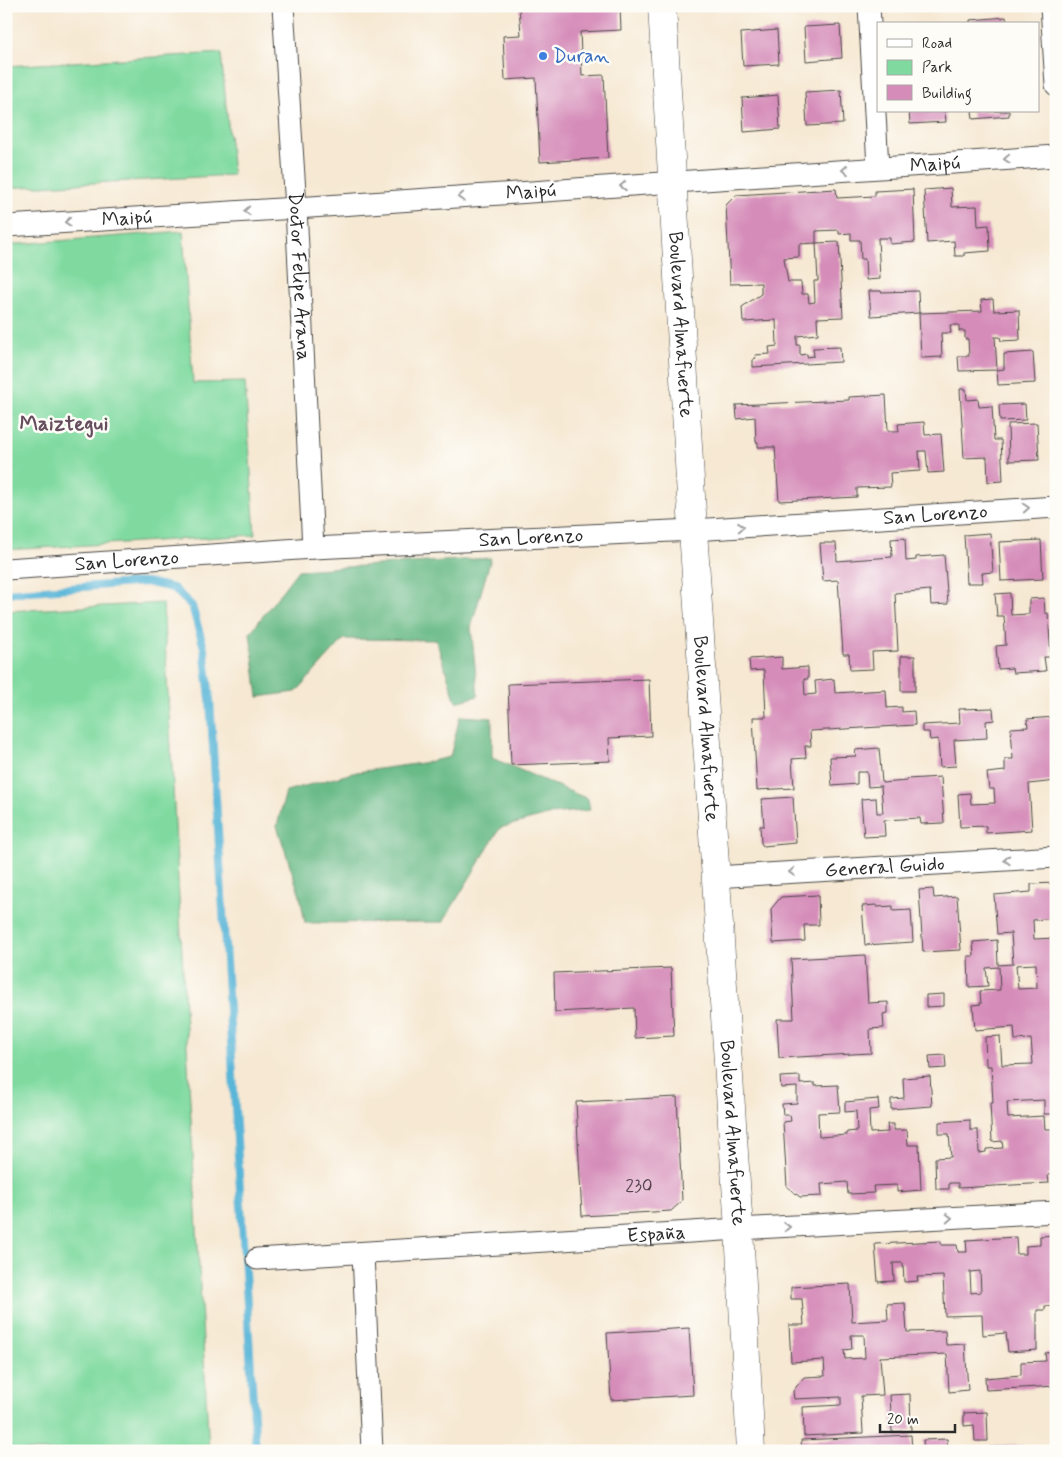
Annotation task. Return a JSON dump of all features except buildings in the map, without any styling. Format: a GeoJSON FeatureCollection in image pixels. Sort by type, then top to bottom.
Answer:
{"type":"FeatureCollection","features":[{"type":"Feature","properties":{"kind":"main road","name":"Boulevard Almafuerte"},"geometry":{"type":"LineString","coordinates":[[662,6],[714,877],[751,1451]]}},
{"type":"Feature","properties":{"kind":"street","name":"Doctor Felipe Arana"},"geometry":{"type":"LineString","coordinates":[[284,6],[313,548]]}},
{"type":"Feature","properties":{"kind":"street"},"geometry":{"type":"LineString","coordinates":[[869,6],[878,168]]}},
{"type":"Feature","properties":{"kind":"street"},"geometry":{"type":"LineString","coordinates":[[1051,6],[1056,85]]}},
{"type":"Feature","properties":{"kind":"street","name":"Maipú"},"geometry":{"type":"LineString","coordinates":[[6,226],[1056,156]]}},
{"type":"Feature","properties":{"kind":"street","name":"San Lorenzo"},"geometry":{"type":"LineString","coordinates":[[6,569],[313,548],[693,530],[1056,506]]}},
{"type":"Feature","properties":{"kind":"street","name":"General Guido"},"geometry":{"type":"LineString","coordinates":[[714,877],[1056,857]]}},
{"type":"Feature","properties":{"kind":"street","name":"España"},"geometry":{"type":"LineString","coordinates":[[257,1259],[363,1254],[738,1229],[1056,1212]]}},
{"type":"Feature","properties":{"kind":"street"},"geometry":{"type":"LineString","coordinates":[[363,1254],[372,1451]]}},
{"type":"Feature","properties":{"kind":"green space"},"geometry":{"type":"Polygon","coordinates":[[[221,53],[233,175],[6,188],[6,66],[221,53]]]}},
{"type":"Feature","properties":{"kind":"green space"},"geometry":{"type":"Polygon","coordinates":[[[183,231],[193,383],[245,382],[255,535],[6,550],[6,245],[183,231]]]}},
{"type":"Feature","properties":{"kind":"green space"},"geometry":{"type":"Polygon","coordinates":[[[491,558],[471,627],[478,696],[456,702],[436,640],[344,639],[296,692],[258,697],[250,633],[298,570],[491,558]]]}},
{"type":"Feature","properties":{"kind":"green space"},"geometry":{"type":"Polygon","coordinates":[[[163,603],[209,1451],[6,1451],[6,611],[163,603]]]}},
{"type":"Feature","properties":{"kind":"green space"},"geometry":{"type":"Polygon","coordinates":[[[460,716],[492,718],[492,758],[588,799],[590,810],[551,814],[500,828],[443,922],[305,923],[300,896],[277,826],[286,791],[357,772],[450,757],[460,716]]]}},
{"type":"Feature","properties":{"kind":"waterway"},"geometry":{"type":"LineString","coordinates":[[6,593],[146,582],[173,588],[192,606],[204,648],[210,699],[256,1451]]}},
{"type":"Feature","properties":{"kind":"place","name":"Duran"},"geometry":{"type":"Point","coordinates":[543,56]}},
{"type":"Feature","properties":{"kind":"district","name":"Maiztegui"},"geometry":{"type":"Point","coordinates":[64,424]}}]}
